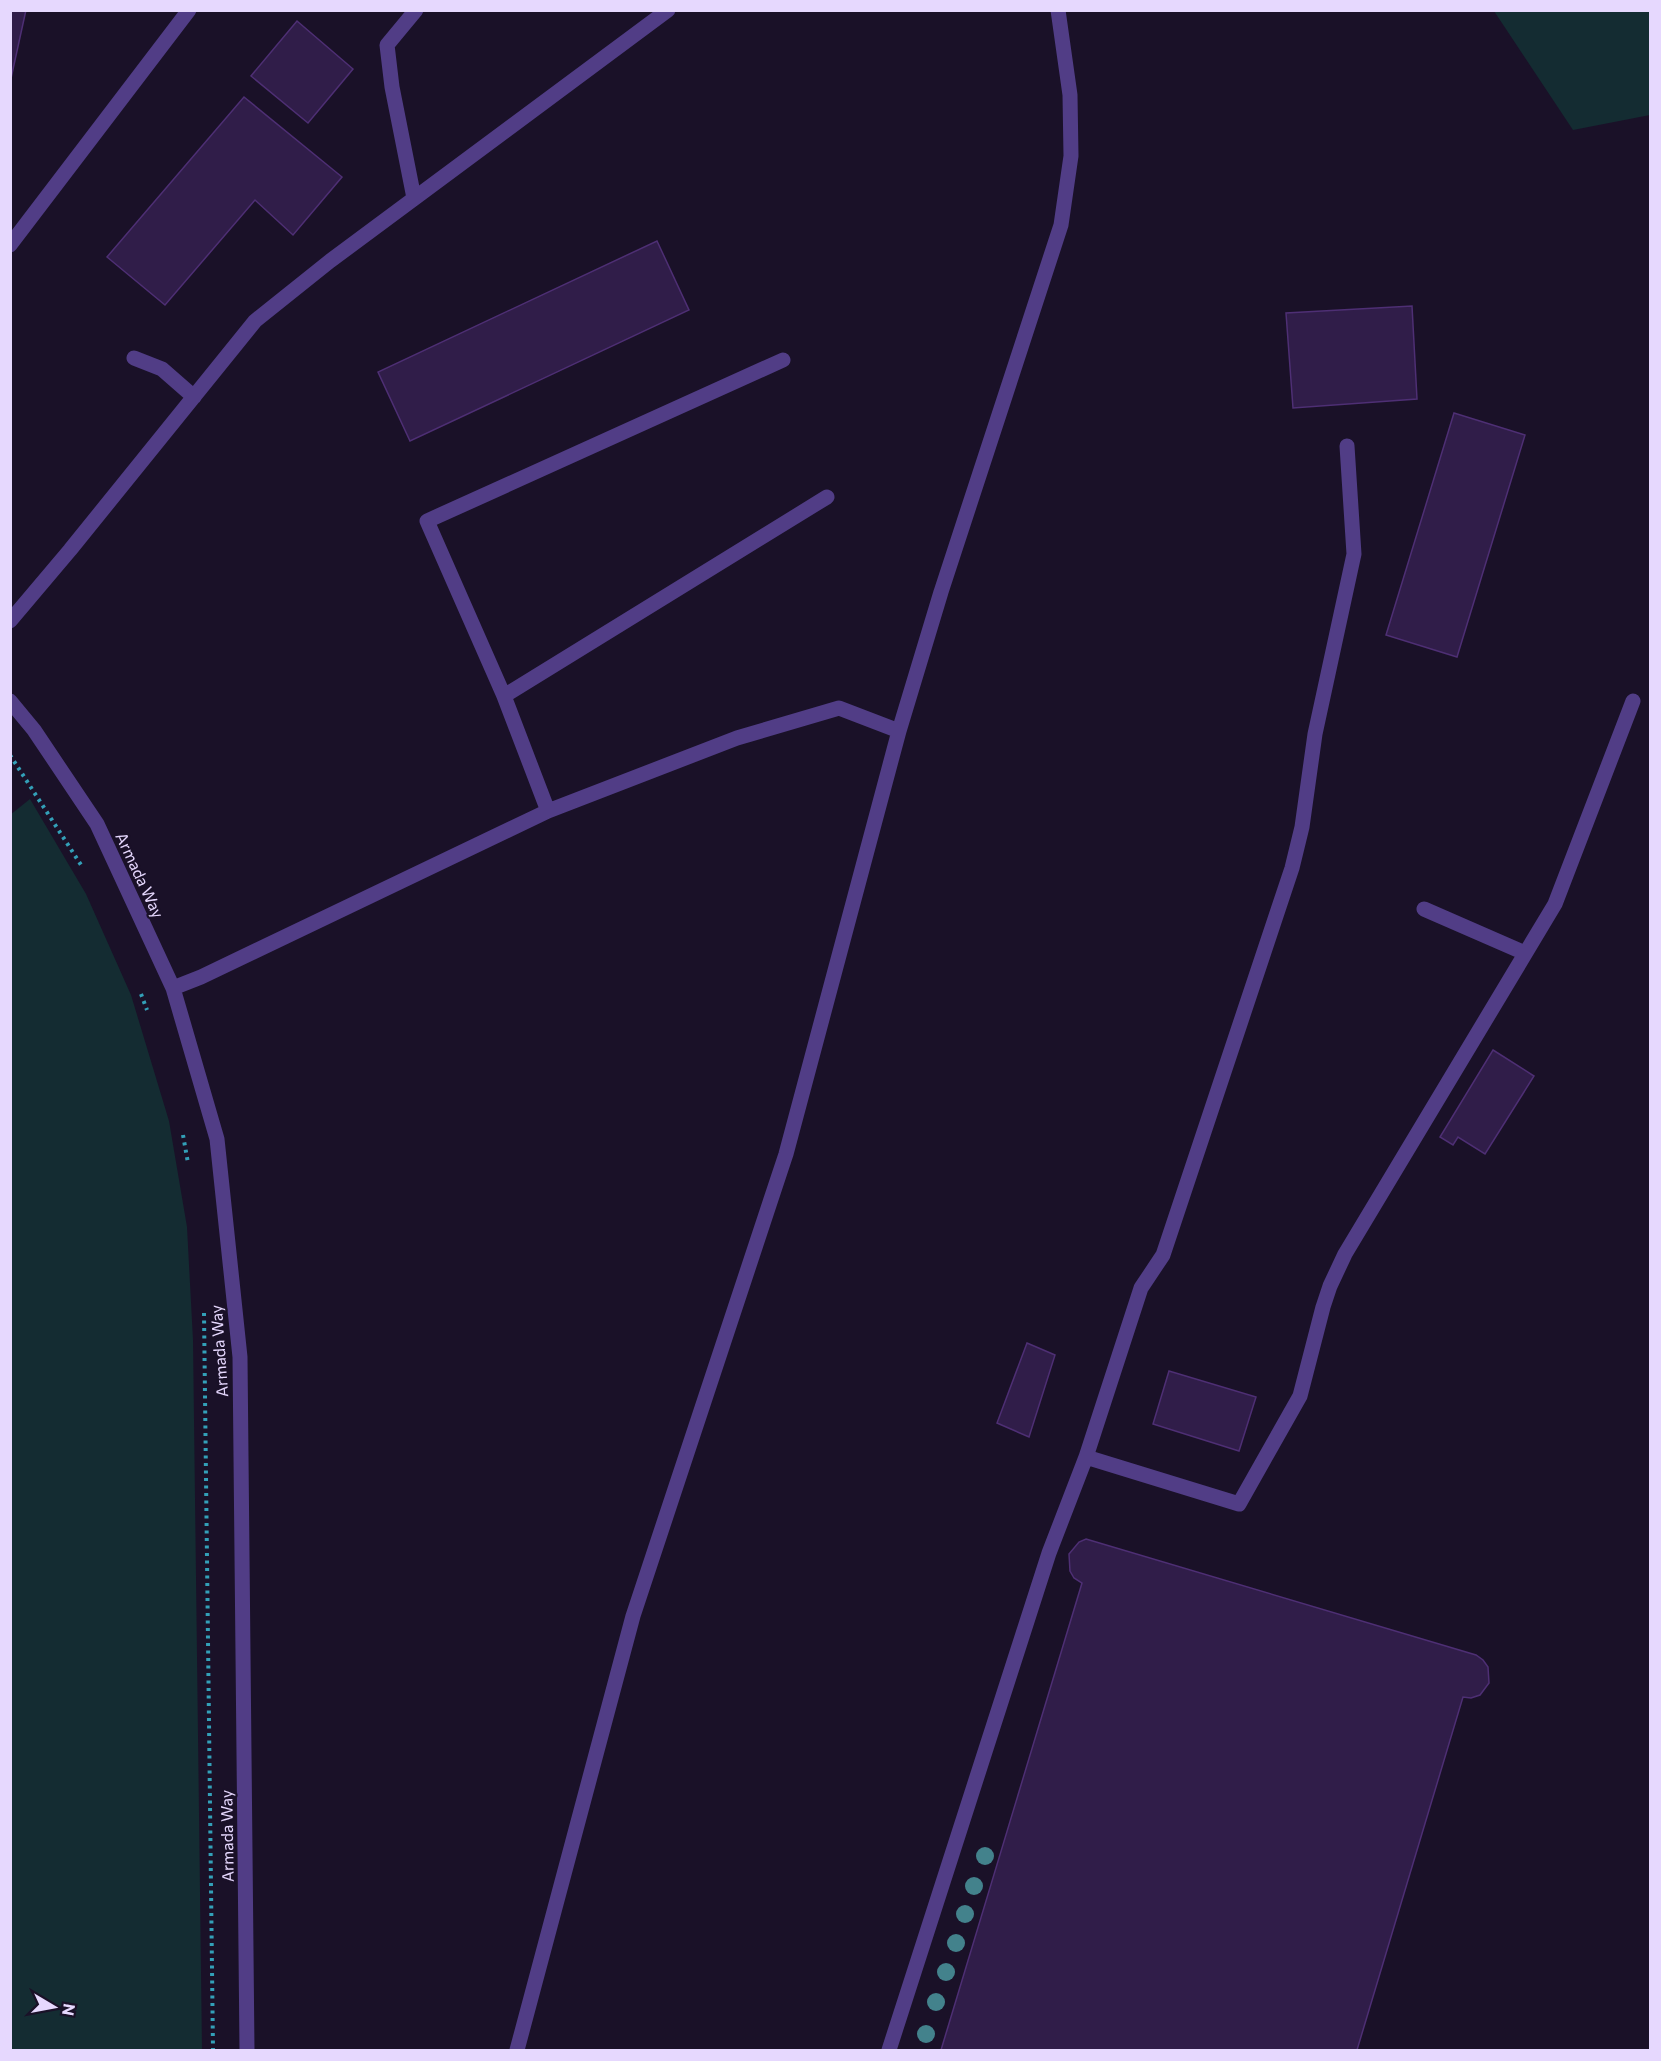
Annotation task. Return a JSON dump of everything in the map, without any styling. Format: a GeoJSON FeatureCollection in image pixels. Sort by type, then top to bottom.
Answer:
{"type":"FeatureCollection","features":[{"type":"Feature","properties":{"kind":"street"},"geometry":{"type":"LineString","coordinates":[[10,245],[189,10]]}},
{"type":"Feature","properties":{"kind":"street"},"geometry":{"type":"LineString","coordinates":[[414,198],[387,45],[416,10]]}},
{"type":"Feature","properties":{"kind":"street"},"geometry":{"type":"LineString","coordinates":[[10,621],[255,321],[330,261],[668,10]]}},
{"type":"Feature","properties":{"kind":"street"},"geometry":{"type":"LineString","coordinates":[[517,2050],[633,1617],[786,1154],[898,731],[1061,225],[1071,156],[1070,95],[1058,10]]}},
{"type":"Feature","properties":{"kind":"street"},"geometry":{"type":"LineString","coordinates":[[134,358],[162,369],[194,397]]}},
{"type":"Feature","properties":{"kind":"street"},"geometry":{"type":"LineString","coordinates":[[548,811],[504,696],[427,521],[783,360]]}},
{"type":"Feature","properties":{"kind":"street"},"geometry":{"type":"LineString","coordinates":[[889,2050],[1049,1553],[1086,1457],[1141,1288],[1163,1255],[1292,868],[1300,837],[1315,734],[1354,554],[1347,446]]}},
{"type":"Feature","properties":{"kind":"street"},"geometry":{"type":"LineString","coordinates":[[504,696],[827,497]]}},
{"type":"Feature","properties":{"kind":"street","name":"Armada Way"},"geometry":{"type":"LineString","coordinates":[[10,701],[34,730],[97,824],[173,988],[217,1139],[240,1357],[247,2050]]}},
{"type":"Feature","properties":{"kind":"street"},"geometry":{"type":"LineString","coordinates":[[1086,1457],[1239,1504],[1300,1396],[1323,1307],[1345,1254],[1555,904],[1633,701]]}},
{"type":"Feature","properties":{"kind":"street"},"geometry":{"type":"LineString","coordinates":[[173,988],[201,977],[548,811],[737,738],[838,708],[898,731]]}},
{"type":"Feature","properties":{"kind":"street"},"geometry":{"type":"LineString","coordinates":[[1424,909],[1525,953]]}},
{"type":"Feature","properties":{"kind":"path"},"geometry":{"type":"LineString","coordinates":[[10,755],[87,875]]}},
{"type":"Feature","properties":{"kind":"path"},"geometry":{"type":"LineString","coordinates":[[139,986],[149,1018]]}},
{"type":"Feature","properties":{"kind":"path"},"geometry":{"type":"LineString","coordinates":[[182,1127],[189,1172]]}},
{"type":"Feature","properties":{"kind":"path"},"geometry":{"type":"LineString","coordinates":[[203,1307],[206,1365],[213,2050]]}},
{"type":"Feature","properties":{"kind":"green space"},"geometry":{"type":"Polygon","coordinates":[[[1494,11],[1650,11],[1650,115],[1573,130],[1494,11]]]}},
{"type":"Feature","properties":{"kind":"green space"},"geometry":{"type":"Polygon","coordinates":[[[30,799],[86,894],[131,995],[169,1121],[187,1227],[193,1340],[202,2050],[11,2050],[10,815],[30,799]]]}},
{"type":"Feature","properties":{"kind":"building"},"geometry":{"type":"Polygon","coordinates":[[[10,10],[26,10],[10,83],[10,10]]]}},
{"type":"Feature","properties":{"kind":"building"},"geometry":{"type":"Polygon","coordinates":[[[297,21],[353,69],[308,123],[251,76],[297,21]]]}},
{"type":"Feature","properties":{"kind":"building"},"geometry":{"type":"Polygon","coordinates":[[[244,97],[342,177],[293,235],[255,200],[165,305],[107,257],[244,97]]]}},
{"type":"Feature","properties":{"kind":"building"},"geometry":{"type":"Polygon","coordinates":[[[657,241],[689,310],[410,441],[378,372],[657,241]]]}},
{"type":"Feature","properties":{"kind":"building"},"geometry":{"type":"Polygon","coordinates":[[[1412,306],[1417,399],[1293,408],[1286,313],[1412,306]]]}},
{"type":"Feature","properties":{"kind":"building"},"geometry":{"type":"Polygon","coordinates":[[[1454,413],[1525,435],[1457,657],[1386,635],[1454,413]]]}},
{"type":"Feature","properties":{"kind":"building"},"geometry":{"type":"Polygon","coordinates":[[[1493,1050],[1534,1076],[1485,1154],[1458,1137],[1453,1145],[1440,1137],[1493,1050]]]}},
{"type":"Feature","properties":{"kind":"building"},"geometry":{"type":"Polygon","coordinates":[[[1027,1343],[1055,1355],[1029,1437],[997,1423],[1027,1343]]]}},
{"type":"Feature","properties":{"kind":"building"},"geometry":{"type":"Polygon","coordinates":[[[1169,1371],[1256,1397],[1239,1451],[1153,1424],[1169,1371]]]}},
{"type":"Feature","properties":{"kind":"building"},"geometry":{"type":"Polygon","coordinates":[[[1086,1539],[1476,1655],[1488,1667],[1489,1683],[1480,1695],[1471,1698],[1463,1697],[1357,2050],[941,2050],[1082,1583],[1074,1578],[1070,1571],[1069,1554],[1079,1542],[1086,1539]]]}}]}
